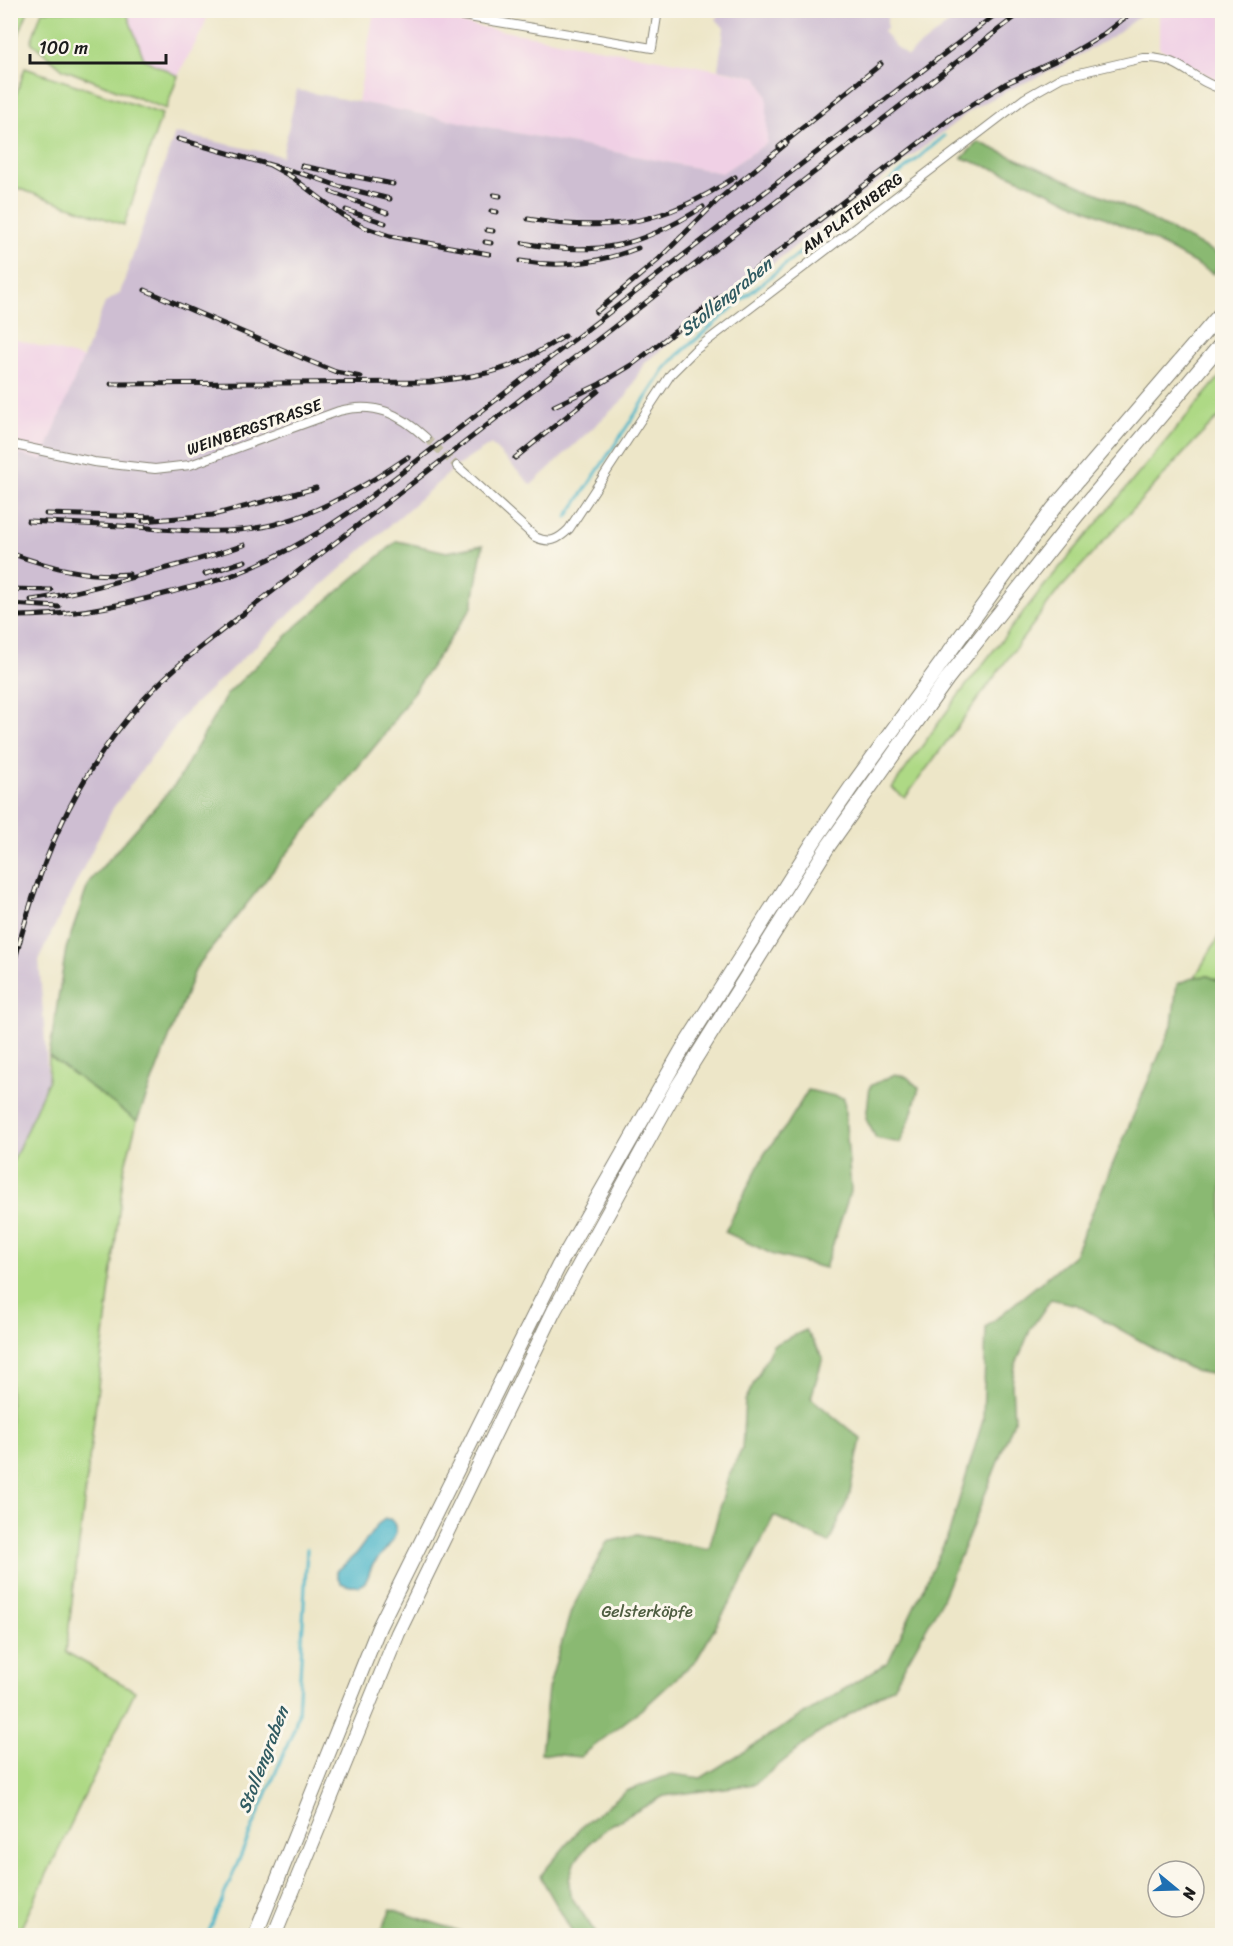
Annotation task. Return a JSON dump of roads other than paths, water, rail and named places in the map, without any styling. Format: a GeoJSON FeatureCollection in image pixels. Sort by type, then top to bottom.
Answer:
{"type":"FeatureCollection","features":[{"type":"Feature","properties":{"kind":"highway"},"geometry":{"type":"LineString","coordinates":[[255,1935],[380,1627],[558,1267],[682,1050],[816,838],[1039,528],[1060,500],[1222,312]]}},
{"type":"Feature","properties":{"kind":"highway"},"geometry":{"type":"LineString","coordinates":[[274,1935],[398,1633],[555,1311],[678,1086],[829,845],[947,680],[1078,513],[1222,342]]}},
{"type":"Feature","properties":{"kind":"street"},"geometry":{"type":"LineString","coordinates":[[427,10],[652,48],[658,10]]}},
{"type":"Feature","properties":{"kind":"street","name":"AM PLATENBERG"},"geometry":{"type":"LineString","coordinates":[[457,466],[535,537],[543,541],[553,541],[569,529],[671,374],[694,351],[1024,98],[1062,77],[1154,57],[1172,61],[1222,89]]}},
{"type":"Feature","properties":{"kind":"street","name":"WEINBERGSTRASSE"},"geometry":{"type":"LineString","coordinates":[[10,444],[94,462],[155,469],[190,465],[339,411],[362,407],[380,409],[395,415],[409,422],[426,438]]}},
{"type":"Feature","properties":{"kind":"water"},"geometry":{"type":"Polygon","coordinates":[[[385,1519],[390,1519],[396,1531],[391,1543],[372,1566],[366,1581],[355,1586],[341,1583],[337,1571],[356,1554],[378,1524],[385,1519]]]}},
{"type":"Feature","properties":{"kind":"waterway","name":"Stollengraben"},"geometry":{"type":"LineString","coordinates":[[567,517],[665,369],[677,356],[740,301],[944,136]]}},
{"type":"Feature","properties":{"kind":"waterway","name":"Stollengraben"},"geometry":{"type":"LineString","coordinates":[[207,1936],[294,1729],[298,1713],[307,1549]]}},
{"type":"Feature","properties":{"kind":"tunnel"},"geometry":{"type":"LineString","coordinates":[[426,438],[457,466]]}},
{"type":"Feature","properties":{"kind":"railway"},"geometry":{"type":"LineString","coordinates":[[10,616],[50,615],[90,610],[129,603],[209,583],[250,568],[331,525],[1001,10]]}},
{"type":"Feature","properties":{"kind":"railway"},"geometry":{"type":"LineString","coordinates":[[10,980],[31,902],[44,865],[76,795],[119,729],[158,685],[213,637],[1024,10]]}},
{"type":"Feature","properties":{"kind":"railway"},"geometry":{"type":"LineString","coordinates":[[554,406],[600,384],[633,364],[954,116],[1005,84],[1074,52],[1101,36],[1135,10]]}},
{"type":"Feature","properties":{"kind":"railway"},"geometry":{"type":"LineString","coordinates":[[779,147],[881,64]]}},
{"type":"Feature","properties":{"kind":"railway"},"geometry":{"type":"LineString","coordinates":[[178,139],[390,199]]}},
{"type":"Feature","properties":{"kind":"railway"},"geometry":{"type":"LineString","coordinates":[[596,312],[658,260],[718,200],[787,143]]}},
{"type":"Feature","properties":{"kind":"railway"},"geometry":{"type":"LineString","coordinates":[[270,165],[292,177],[342,215],[364,227],[390,236],[489,254]]}},
{"type":"Feature","properties":{"kind":"railway"},"geometry":{"type":"LineString","coordinates":[[302,166],[393,184]]}},
{"type":"Feature","properties":{"kind":"railway"},"geometry":{"type":"LineString","coordinates":[[528,219],[585,225],[636,221],[685,205],[735,177]]}},
{"type":"Feature","properties":{"kind":"railway"},"geometry":{"type":"LineString","coordinates":[[331,192],[387,213]]}},
{"type":"Feature","properties":{"kind":"railway"},"geometry":{"type":"LineString","coordinates":[[494,195],[500,196]]}},
{"type":"Feature","properties":{"kind":"railway"},"geometry":{"type":"LineString","coordinates":[[523,243],[573,249],[617,245],[638,240],[659,231],[703,207]]}},
{"type":"Feature","properties":{"kind":"railway"},"geometry":{"type":"LineString","coordinates":[[346,210],[385,223]]}},
{"type":"Feature","properties":{"kind":"railway"},"geometry":{"type":"LineString","coordinates":[[491,211],[497,212]]}},
{"type":"Feature","properties":{"kind":"railway"},"geometry":{"type":"LineString","coordinates":[[487,230],[493,231]]}},
{"type":"Feature","properties":{"kind":"railway"},"geometry":{"type":"LineString","coordinates":[[485,242],[491,243]]}},
{"type":"Feature","properties":{"kind":"railway"},"geometry":{"type":"LineString","coordinates":[[520,261],[550,264],[580,263],[595,261],[638,248]]}},
{"type":"Feature","properties":{"kind":"railway"},"geometry":{"type":"LineString","coordinates":[[145,290],[336,372],[361,377]]}},
{"type":"Feature","properties":{"kind":"railway"},"geometry":{"type":"LineString","coordinates":[[111,384],[430,382],[497,370],[519,362],[565,336]]}},
{"type":"Feature","properties":{"kind":"railway"},"geometry":{"type":"LineString","coordinates":[[515,458],[598,391]]}},
{"type":"Feature","properties":{"kind":"railway"},"geometry":{"type":"LineString","coordinates":[[28,521],[192,531],[229,531],[265,526],[299,517],[332,503],[408,457]]}},
{"type":"Feature","properties":{"kind":"railway"},"geometry":{"type":"LineString","coordinates":[[143,521],[213,515],[316,488]]}},
{"type":"Feature","properties":{"kind":"railway"},"geometry":{"type":"LineString","coordinates":[[46,514],[154,517]]}},
{"type":"Feature","properties":{"kind":"railway"},"geometry":{"type":"LineString","coordinates":[[31,600],[110,583],[244,545]]}},
{"type":"Feature","properties":{"kind":"railway"},"geometry":{"type":"LineString","coordinates":[[10,553],[39,563],[84,573],[129,574]]}},
{"type":"Feature","properties":{"kind":"railway"},"geometry":{"type":"LineString","coordinates":[[205,574],[245,561]]}},
{"type":"Feature","properties":{"kind":"railway"},"geometry":{"type":"LineString","coordinates":[[10,589],[51,590]]}},
{"type":"Feature","properties":{"kind":"railway"},"geometry":{"type":"LineString","coordinates":[[10,604],[59,607]]}},
{"type":"Feature","properties":{"kind":"park label","name":"Gelsterköpfe"},"geometry":{"type":"Point","coordinates":[647,1611]}}]}
